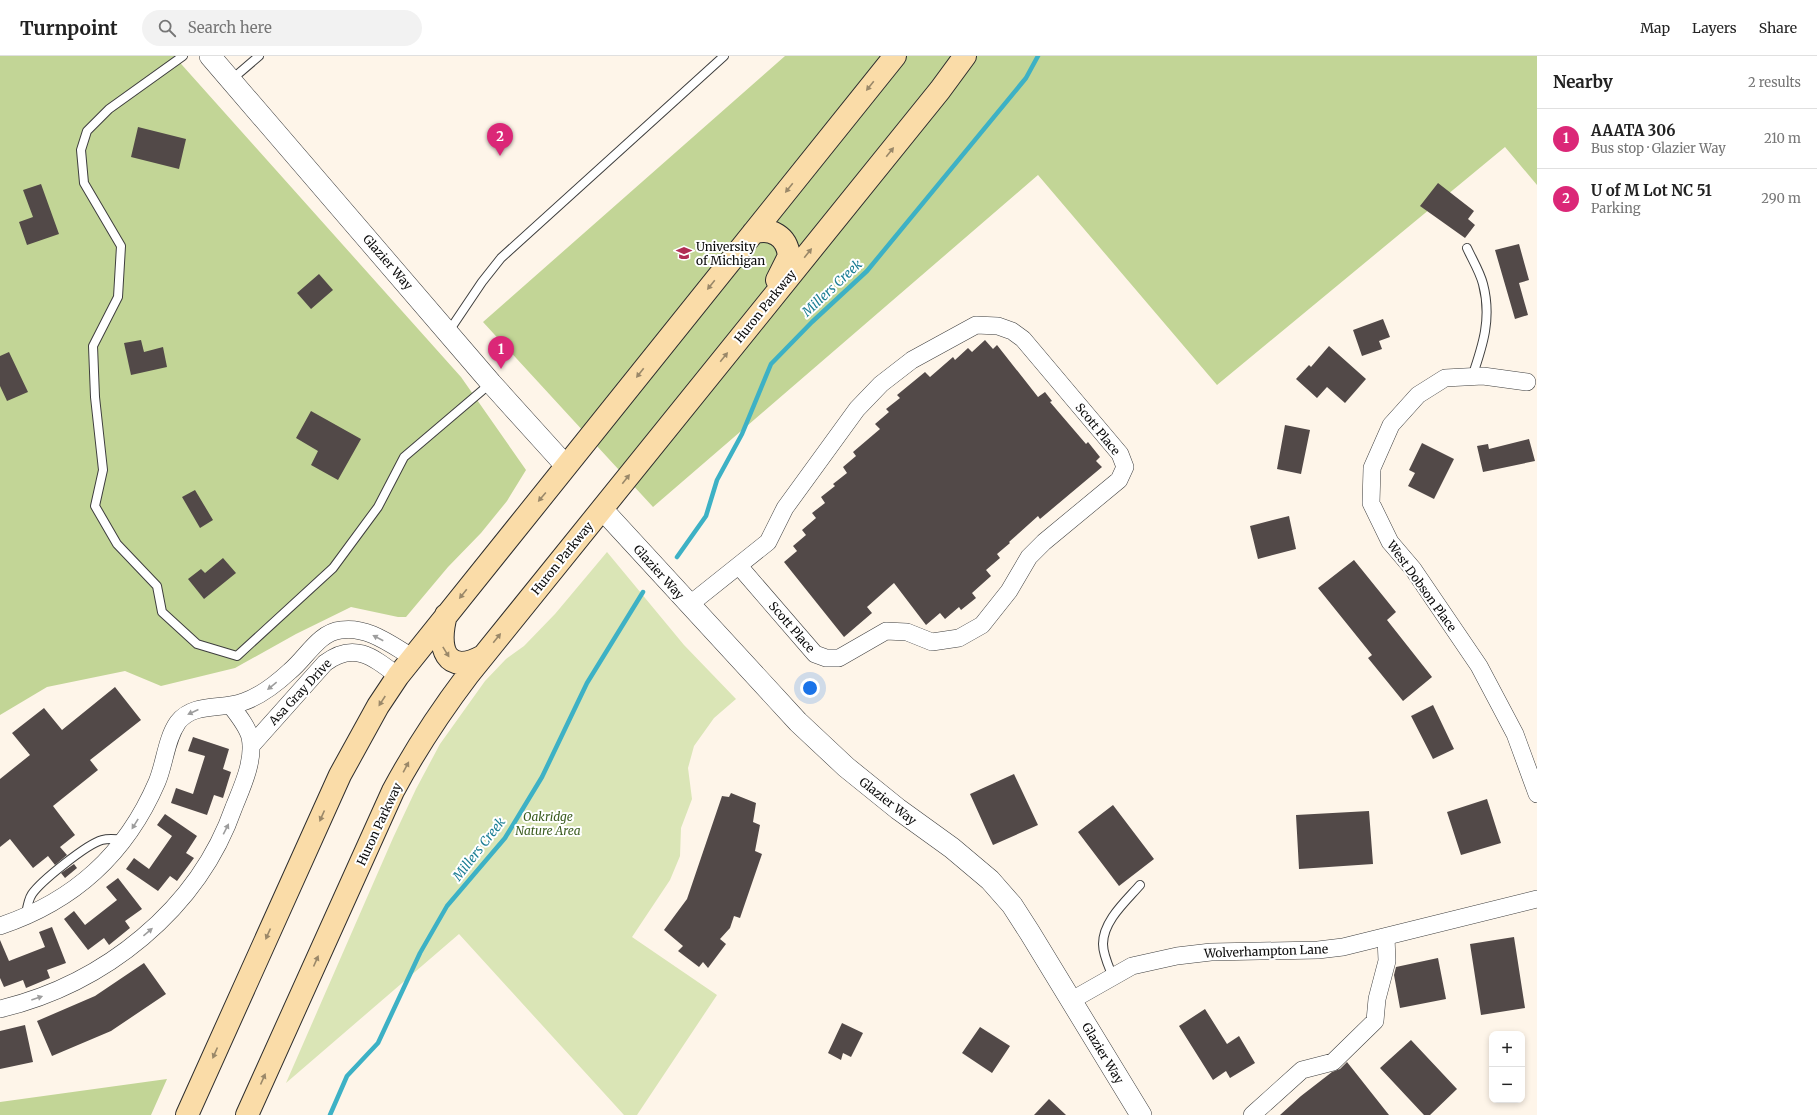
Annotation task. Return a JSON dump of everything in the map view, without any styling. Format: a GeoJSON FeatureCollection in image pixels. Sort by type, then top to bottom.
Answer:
{"type":"FeatureCollection","features":[{"type":"Feature","properties":{"kind":"main road"},"geometry":{"type":"LineString","coordinates":[[187,1115],[340,775],[370,720],[398,676],[895,56]]}},
{"type":"Feature","properties":{"kind":"main road","name":"Huron Parkway"},"geometry":{"type":"LineString","coordinates":[[247,1115],[393,791],[413,754],[441,711],[483,656],[940,90],[965,56]]}},
{"type":"Feature","properties":{"kind":"main road"},"geometry":{"type":"LineString","coordinates":[[753,233],[766,230],[777,234],[786,244],[789,256],[757,316]]}},
{"type":"Feature","properties":{"kind":"main road"},"geometry":{"type":"LineString","coordinates":[[446,615],[442,631],[442,643],[449,657],[458,663],[463,664],[470,663],[483,656]]}},
{"type":"Feature","properties":{"kind":"street","name":"Glazier Way"},"geometry":{"type":"LineString","coordinates":[[210,56],[491,383],[566,466]]}},
{"type":"Feature","properties":{"kind":"street","name":"Scott Place"},"geometry":{"type":"LineString","coordinates":[[689,605],[768,542],[785,508],[857,409],[881,384],[912,360],[976,325],[998,326],[1012,331],[1023,339],[1120,454],[1125,467],[1119,480],[1029,556],[1009,591],[982,625],[959,638],[932,642],[907,632],[886,631],[839,658],[826,658],[815,654],[739,566]]}},
{"type":"Feature","properties":{"kind":"street","name":"West Dobson Place"},"geometry":{"type":"LineString","coordinates":[[1527,382],[1483,376],[1445,378],[1418,395],[1391,425],[1372,468],[1371,503],[1390,542],[1413,569],[1479,666],[1515,734],[1537,794]]}},
{"type":"Feature","properties":{"kind":"street","name":"Glazier Way"},"geometry":{"type":"LineString","coordinates":[[602,509],[798,722],[846,768],[898,809],[952,848],[990,880],[1016,911],[1072,1000],[1141,1115]]}},
{"type":"Feature","properties":{"kind":"street","name":"Asa Gray Drive"},"geometry":{"type":"LineString","coordinates":[[0,926],[57,900],[81,884],[104,864],[125,840],[135,825],[158,780],[172,735],[179,722],[189,713],[201,708],[231,706],[266,691],[291,671],[317,643],[329,633],[338,630],[354,628],[371,634],[412,657]]}},
{"type":"Feature","properties":{"kind":"street","name":"Asa Gray Drive"},"geometry":{"type":"LineString","coordinates":[[250,746],[325,663],[336,655],[348,652],[362,653],[380,662],[398,676]]}},
{"type":"Feature","properties":{"kind":"street"},"geometry":{"type":"LineString","coordinates":[[0,1009],[51,993],[86,977],[117,958],[154,927],[179,903],[210,858],[230,820],[244,780],[250,757],[250,737],[246,728],[231,706]]}},
{"type":"Feature","properties":{"kind":"street","name":"Wolverhampton Lane"},"geometry":{"type":"LineString","coordinates":[[1072,1000],[1132,966],[1177,956],[1210,952],[1318,950],[1386,937],[1537,899]]}},
{"type":"Feature","properties":{"kind":"street"},"geometry":{"type":"LineString","coordinates":[[1252,1115],[1302,1070],[1333,1062],[1375,1021],[1377,999],[1387,961],[1386,937]]}},
{"type":"Feature","properties":{"kind":"lane"},"geometry":{"type":"LineString","coordinates":[[183,56],[109,109],[87,131],[81,150],[84,183],[121,246],[118,297],[93,346],[95,398],[103,470],[95,506],[117,544],[157,586],[162,612],[197,644],[237,656],[333,568],[378,507],[404,457],[491,383]]}},
{"type":"Feature","properties":{"kind":"lane"},"geometry":{"type":"LineString","coordinates":[[231,80],[259,56]]}},
{"type":"Feature","properties":{"kind":"lane"},"geometry":{"type":"LineString","coordinates":[[448,332],[482,282],[501,258],[724,56]]}},
{"type":"Feature","properties":{"kind":"lane"},"geometry":{"type":"LineString","coordinates":[[1467,248],[1483,284],[1488,314],[1485,336],[1472,377]]}},
{"type":"Feature","properties":{"kind":"lane"},"geometry":{"type":"LineString","coordinates":[[26,915],[31,895],[46,879],[86,848],[102,840],[125,840]]}},
{"type":"Feature","properties":{"kind":"lane"},"geometry":{"type":"LineString","coordinates":[[1112,977],[1103,944],[1106,928],[1116,912],[1140,885]]}},
{"type":"Feature","properties":{"kind":"green space"},"geometry":{"type":"Polygon","coordinates":[[[0,56],[174,56],[461,377],[526,470],[507,501],[481,533],[448,567],[406,617],[398,617],[351,607],[296,634],[235,668],[161,686],[125,671],[47,687],[0,715],[0,56]]]}},
{"type":"Feature","properties":{"kind":"green space","name":"University of Michigan"},"geometry":{"type":"Polygon","coordinates":[[[785,56],[1537,56],[1537,185],[1505,147],[1217,385],[1038,175],[653,507],[483,322],[785,56]]]}},
{"type":"Feature","properties":{"kind":"green space","name":"Oakridge Nature Area"},"geometry":{"type":"Polygon","coordinates":[[[607,552],[684,645],[736,699],[714,718],[694,746],[688,768],[692,799],[681,828],[680,856],[670,880],[632,937],[717,995],[637,1115],[624,1115],[459,934],[286,1083],[393,838],[416,789],[440,744],[485,681],[506,659],[524,646],[555,614],[607,552]]]}},
{"type":"Feature","properties":{"kind":"green space"},"geometry":{"type":"Polygon","coordinates":[[[167,1079],[151,1115],[0,1115],[0,1102],[167,1079]]]}},
{"type":"Feature","properties":{"kind":"building"},"geometry":{"type":"Polygon","coordinates":[[[138,127],[186,139],[179,169],[131,157],[138,127]]]}},
{"type":"Feature","properties":{"kind":"building"},"geometry":{"type":"Polygon","coordinates":[[[1438,183],[1474,211],[1468,219],[1475,225],[1465,238],[1420,206],[1438,183]]]}},
{"type":"Feature","properties":{"kind":"building"},"geometry":{"type":"Polygon","coordinates":[[[41,184],[59,234],[27,245],[19,222],[33,217],[23,190],[41,184]]]}},
{"type":"Feature","properties":{"kind":"building"},"geometry":{"type":"Polygon","coordinates":[[[1519,244],[1529,280],[1519,283],[1528,315],[1515,319],[1495,250],[1519,244]]]}},
{"type":"Feature","properties":{"kind":"building"},"geometry":{"type":"Polygon","coordinates":[[[319,274],[333,290],[311,309],[297,293],[319,274]]]}},
{"type":"Feature","properties":{"kind":"building"},"geometry":{"type":"Polygon","coordinates":[[[1383,319],[1390,337],[1379,341],[1382,349],[1362,356],[1353,330],[1383,319]]]}},
{"type":"Feature","properties":{"kind":"building"},"geometry":{"type":"Polygon","coordinates":[[[141,340],[144,352],[163,347],[167,367],[131,375],[124,343],[141,340]]]}},
{"type":"Feature","properties":{"kind":"building"},"geometry":{"type":"Polygon","coordinates":[[[985,340],[993,349],[997,345],[1038,397],[1045,392],[1052,401],[1050,402],[1086,444],[1088,442],[1100,457],[1096,461],[1102,467],[1040,519],[1038,516],[997,554],[1000,558],[986,570],[991,576],[972,593],[976,598],[961,610],[959,607],[945,619],[940,613],[926,625],[894,583],[867,607],[872,613],[844,637],[784,562],[797,551],[793,546],[806,535],[802,530],[816,518],[812,513],[825,503],[821,497],[835,486],[833,484],[847,473],[843,467],[856,456],[853,452],[880,429],[875,424],[889,412],[886,409],[900,398],[897,395],[925,372],[930,377],[953,357],[955,360],[968,348],[972,352],[985,340]]]}},
{"type":"Feature","properties":{"kind":"building"},"geometry":{"type":"Polygon","coordinates":[[[1329,346],[1366,379],[1345,403],[1327,387],[1317,398],[1296,379],[1309,365],[1311,367],[1329,346]]]}},
{"type":"Feature","properties":{"kind":"building"},"geometry":{"type":"Polygon","coordinates":[[[9,352],[28,392],[7,401],[0,386],[0,356],[9,352]]]}},
{"type":"Feature","properties":{"kind":"building"},"geometry":{"type":"Polygon","coordinates":[[[311,411],[361,439],[338,480],[311,465],[318,451],[296,438],[311,411]]]}},
{"type":"Feature","properties":{"kind":"building"},"geometry":{"type":"Polygon","coordinates":[[[1285,425],[1310,430],[1301,474],[1277,469],[1285,425]]]}},
{"type":"Feature","properties":{"kind":"building"},"geometry":{"type":"Polygon","coordinates":[[[1529,439],[1535,461],[1483,472],[1477,446],[1488,444],[1489,449],[1529,439]]]}},
{"type":"Feature","properties":{"kind":"building"},"geometry":{"type":"Polygon","coordinates":[[[1422,443],[1454,459],[1434,499],[1408,486],[1415,473],[1409,470],[1422,443]]]}},
{"type":"Feature","properties":{"kind":"building"},"geometry":{"type":"Polygon","coordinates":[[[195,490],[213,520],[200,528],[182,497],[195,490]]]}},
{"type":"Feature","properties":{"kind":"building"},"geometry":{"type":"Polygon","coordinates":[[[1289,516],[1296,549],[1258,559],[1250,526],[1289,516]]]}},
{"type":"Feature","properties":{"kind":"building"},"geometry":{"type":"Polygon","coordinates":[[[223,558],[236,573],[204,599],[188,579],[201,569],[205,573],[223,558]]]}},
{"type":"Feature","properties":{"kind":"building"},"geometry":{"type":"Polygon","coordinates":[[[1354,560],[1396,612],[1387,620],[1432,677],[1403,701],[1368,658],[1372,655],[1318,588],[1354,560]]]}},
{"type":"Feature","properties":{"kind":"building"},"geometry":{"type":"Polygon","coordinates":[[[115,687],[141,720],[90,760],[98,770],[53,806],[75,835],[60,847],[67,855],[55,865],[48,856],[33,868],[10,839],[0,847],[0,779],[30,755],[12,733],[44,708],[62,730],[115,687]]]}},
{"type":"Feature","properties":{"kind":"building"},"geometry":{"type":"Polygon","coordinates":[[[1433,705],[1454,749],[1433,759],[1411,716],[1433,705]]]}},
{"type":"Feature","properties":{"kind":"building"},"geometry":{"type":"Polygon","coordinates":[[[193,737],[229,749],[223,769],[231,772],[223,798],[214,795],[207,815],[171,803],[176,788],[193,794],[205,756],[188,751],[193,737]]]}},
{"type":"Feature","properties":{"kind":"building"},"geometry":{"type":"Polygon","coordinates":[[[1014,774],[1038,825],[993,845],[970,794],[1014,774]]]}},
{"type":"Feature","properties":{"kind":"building"},"geometry":{"type":"Polygon","coordinates":[[[731,793],[756,803],[753,822],[760,825],[755,851],[762,854],[740,918],[734,916],[730,928],[720,939],[726,944],[708,968],[703,962],[699,967],[678,951],[683,946],[664,930],[687,899],[722,796],[729,797],[731,793]]]}},
{"type":"Feature","properties":{"kind":"building"},"geometry":{"type":"Polygon","coordinates":[[[1487,799],[1501,843],[1461,855],[1447,812],[1487,799]]]}},
{"type":"Feature","properties":{"kind":"building"},"geometry":{"type":"Polygon","coordinates":[[[1113,805],[1154,859],[1119,886],[1078,832],[1113,805]]]}},
{"type":"Feature","properties":{"kind":"building"},"geometry":{"type":"Polygon","coordinates":[[[1369,811],[1373,864],[1299,869],[1296,815],[1369,811]]]}},
{"type":"Feature","properties":{"kind":"building"},"geometry":{"type":"Polygon","coordinates":[[[165,814],[197,836],[186,853],[194,858],[177,881],[170,876],[158,891],[126,869],[134,858],[149,869],[172,836],[157,825],[165,814]]]}},
{"type":"Feature","properties":{"kind":"building"},"geometry":{"type":"Polygon","coordinates":[[[74,864],[77,868],[65,878],[61,873],[74,864]]]}},
{"type":"Feature","properties":{"kind":"building"},"geometry":{"type":"Polygon","coordinates":[[[118,878],[142,909],[125,921],[130,928],[109,945],[104,938],[88,950],[64,919],[74,911],[85,925],[117,900],[106,887],[118,878]]]}},
{"type":"Feature","properties":{"kind":"building"},"geometry":{"type":"Polygon","coordinates":[[[52,927],[66,963],[47,970],[50,978],[26,988],[23,980],[4,987],[0,978],[0,940],[9,961],[45,947],[39,932],[52,927]]]}},
{"type":"Feature","properties":{"kind":"building"},"geometry":{"type":"Polygon","coordinates":[[[1514,937],[1525,1008],[1481,1015],[1470,944],[1514,937]]]}},
{"type":"Feature","properties":{"kind":"building"},"geometry":{"type":"Polygon","coordinates":[[[1438,958],[1446,999],[1400,1008],[1394,975],[1396,967],[1438,958]]]}},
{"type":"Feature","properties":{"kind":"building"},"geometry":{"type":"Polygon","coordinates":[[[144,963],[166,994],[111,1031],[52,1056],[37,1021],[95,996],[144,963]]]}},
{"type":"Feature","properties":{"kind":"building"},"geometry":{"type":"Polygon","coordinates":[[[1205,1009],[1227,1044],[1239,1036],[1255,1063],[1230,1078],[1226,1071],[1213,1080],[1179,1026],[1205,1009]]]}},
{"type":"Feature","properties":{"kind":"building"},"geometry":{"type":"Polygon","coordinates":[[[842,1023],[863,1033],[851,1057],[843,1053],[841,1060],[828,1053],[842,1023]]]}},
{"type":"Feature","properties":{"kind":"building"},"geometry":{"type":"Polygon","coordinates":[[[25,1025],[33,1062],[0,1069],[0,1031],[25,1025]]]}},
{"type":"Feature","properties":{"kind":"building"},"geometry":{"type":"Polygon","coordinates":[[[980,1027],[1010,1046],[992,1073],[962,1053],[980,1027]]]}},
{"type":"Feature","properties":{"kind":"building"},"geometry":{"type":"Polygon","coordinates":[[[1411,1040],[1457,1089],[1430,1115],[1424,1115],[1380,1068],[1411,1040]]]}},
{"type":"Feature","properties":{"kind":"building"},"geometry":{"type":"Polygon","coordinates":[[[1347,1062],[1389,1115],[1280,1115],[1301,1096],[1332,1072],[1340,1069],[1347,1062]]]}},
{"type":"Feature","properties":{"kind":"building"},"geometry":{"type":"Polygon","coordinates":[[[1049,1099],[1066,1115],[1034,1115],[1049,1099]]]}},
{"type":"Feature","properties":{"kind":"waterway","name":"Millers Creek"},"geometry":{"type":"LineString","coordinates":[[677,557],[706,516],[717,480],[742,434],[771,364],[812,322],[867,271],[1026,78],[1038,56]]}},
{"type":"Feature","properties":{"kind":"waterway","name":"Millers Creek"},"geometry":{"type":"LineString","coordinates":[[330,1115],[347,1076],[378,1043],[420,953],[447,906],[505,838],[542,777],[587,683],[643,592]]}},
{"type":"Feature","properties":{"kind":"place","name":"U of M Lot NC 51"},"geometry":{"type":"Point","coordinates":[500,156]}},
{"type":"Feature","properties":{"kind":"place","name":"University of Michigan"},"geometry":{"type":"Point","coordinates":[684,253]}},
{"type":"Feature","properties":{"kind":"place","name":"AAATA 306"},"geometry":{"type":"Point","coordinates":[501,369]}}]}
